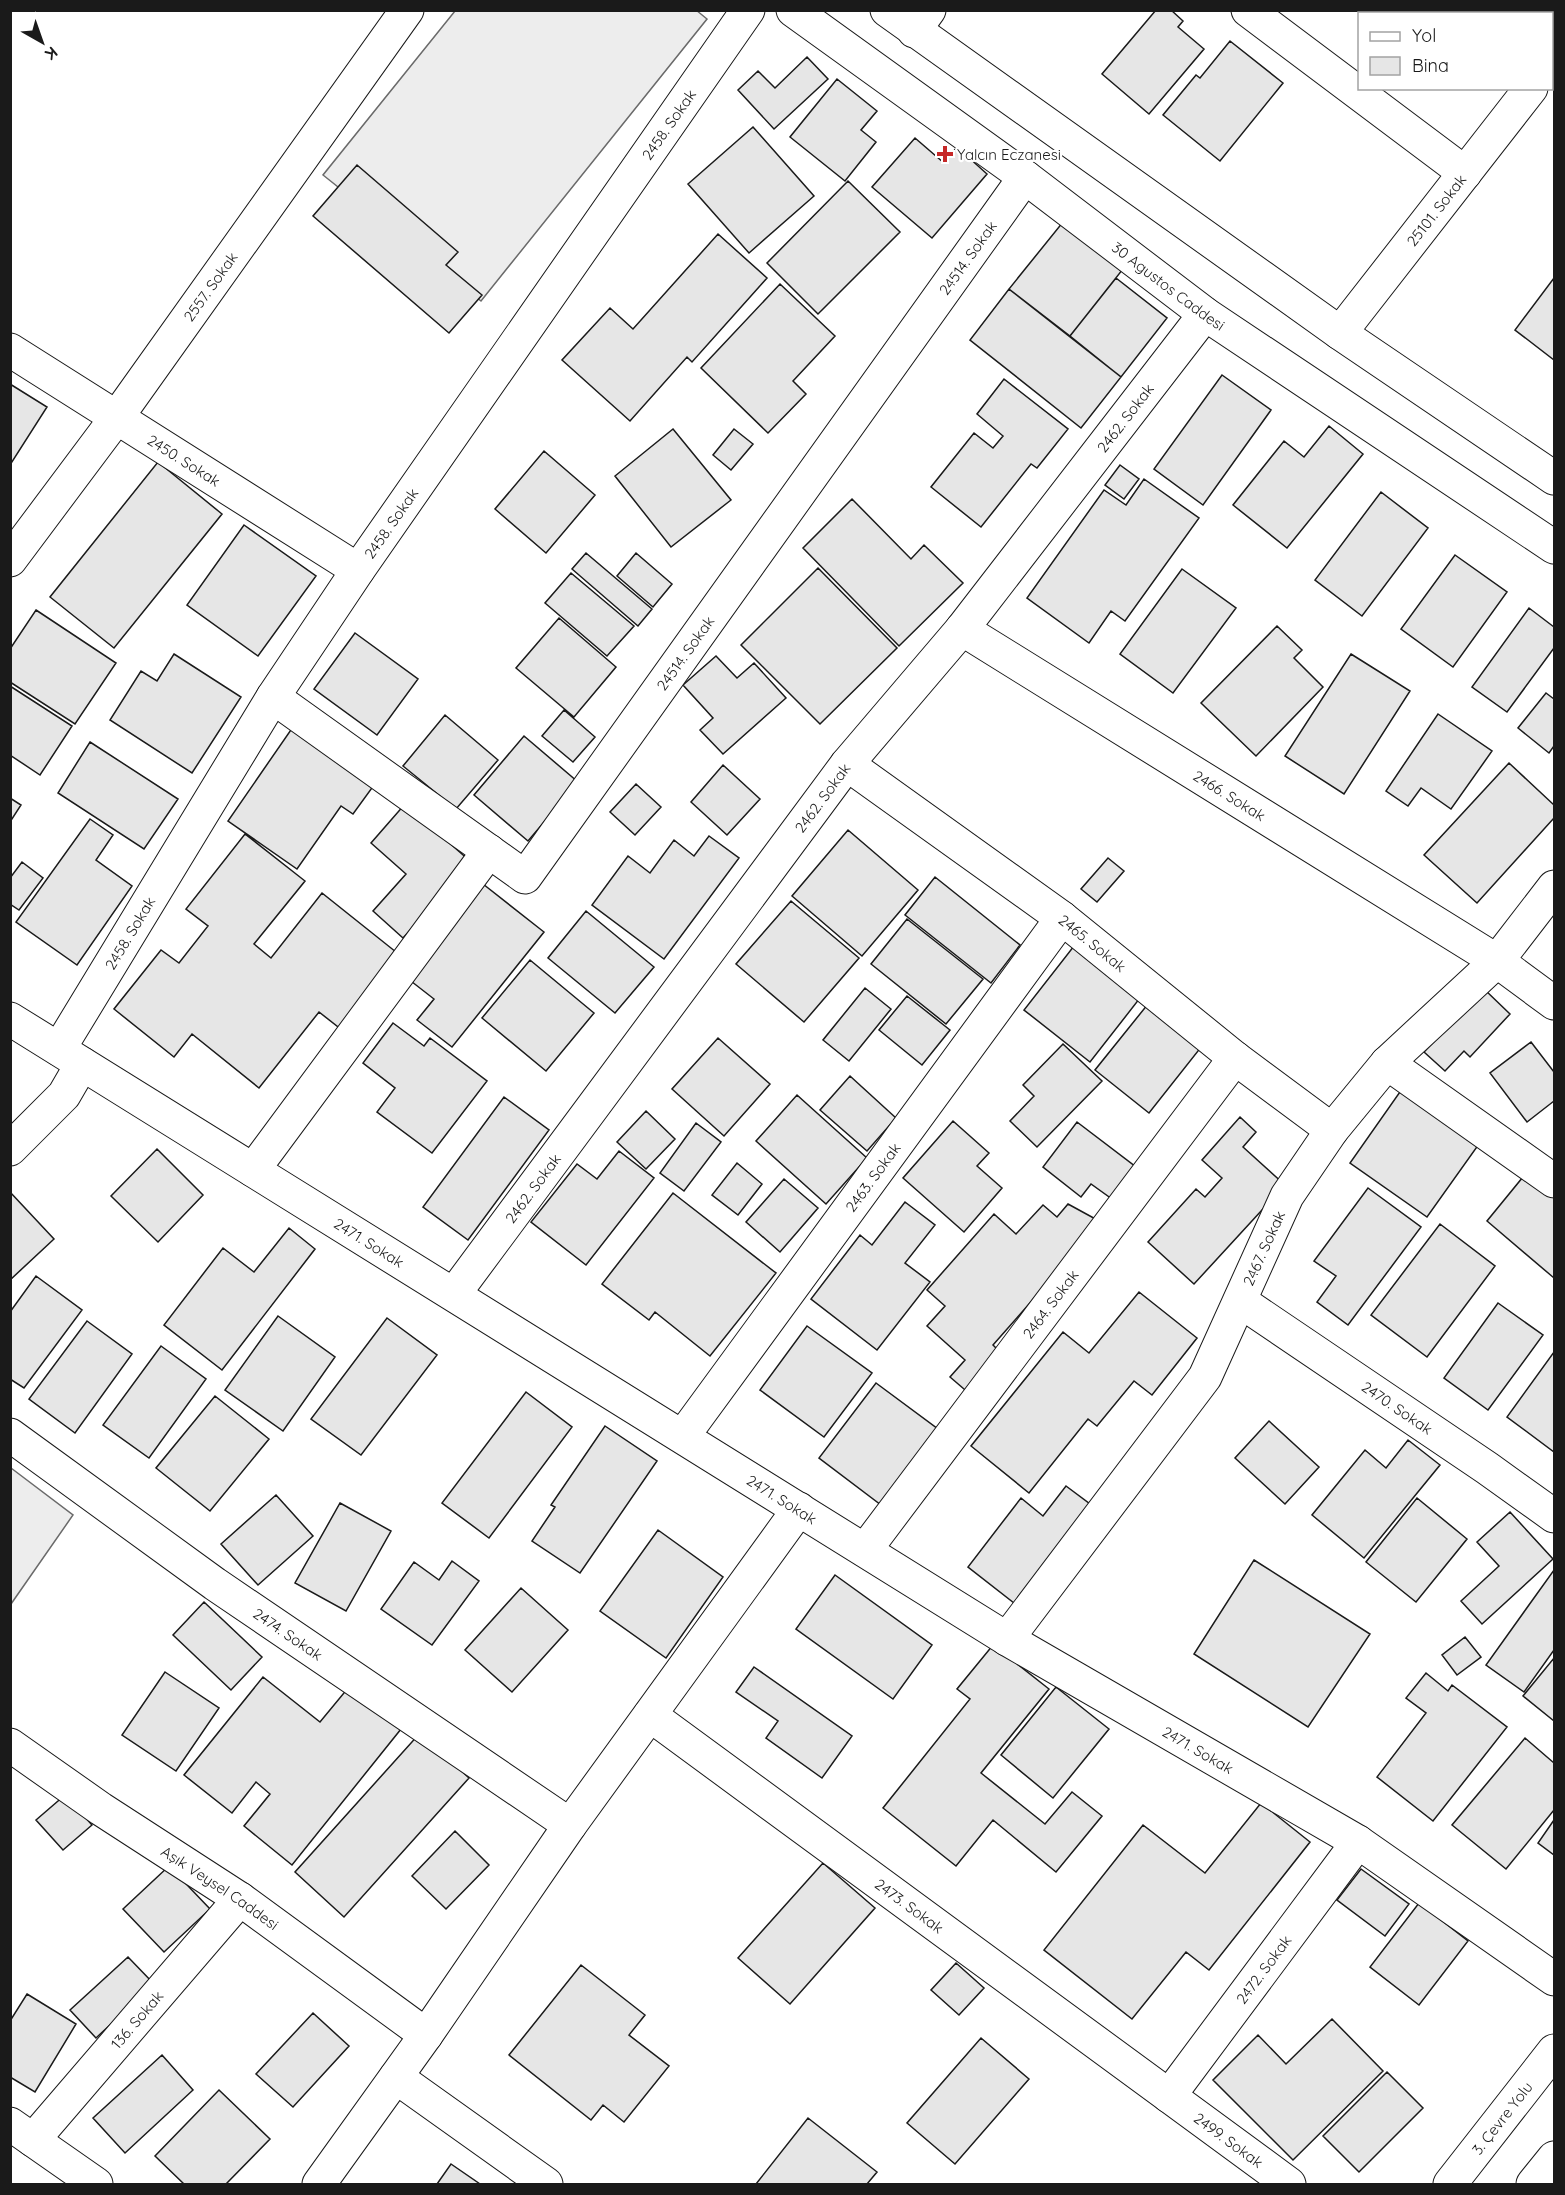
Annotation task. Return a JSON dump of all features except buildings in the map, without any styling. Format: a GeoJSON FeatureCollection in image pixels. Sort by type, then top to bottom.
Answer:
{"type":"FeatureCollection","features":[{"type":"Feature","properties":{"kind":"street","name":"2557. Sokak"},"geometry":{"type":"LineString","coordinates":[[10,560],[117,417],[407,10]]}},
{"type":"Feature","properties":{"kind":"street","name":"2458. Sokak"},"geometry":{"type":"LineString","coordinates":[[10,1149],[64,1095],[70,1057],[273,697],[358,570],[748,10]]}},
{"type":"Feature","properties":{"kind":"street","name":"30 Agustos Caddesi"},"geometry":{"type":"LineString","coordinates":[[793,10],[1025,177],[1205,314],[1554,547]]}},
{"type":"Feature","properties":{"kind":"street"},"geometry":{"type":"LineString","coordinates":[[887,10],[922,21],[1340,333],[1554,477]]}},
{"type":"Feature","properties":{"kind":"street"},"geometry":{"type":"LineString","coordinates":[[1248,10],[1465,173]]}},
{"type":"Feature","properties":{"kind":"street","name":"25101. Sokak"},"geometry":{"type":"LineString","coordinates":[[1340,333],[1529,90]]}},
{"type":"Feature","properties":{"kind":"street","name":"24514. Sokak"},"geometry":{"type":"LineString","coordinates":[[273,697],[525,877],[1025,177]]}},
{"type":"Feature","properties":{"kind":"street","name":"2462. Sokak"},"geometry":{"type":"LineString","coordinates":[[454,1294],[847,764],[962,629],[1205,314]]}},
{"type":"Feature","properties":{"kind":"street","name":"2450. Sokak"},"geometry":{"type":"LineString","coordinates":[[10,350],[358,570]]}},
{"type":"Feature","properties":{"kind":"street","name":"2466. Sokak"},"geometry":{"type":"LineString","coordinates":[[962,629],[1497,961],[1554,1003]]}},
{"type":"Feature","properties":{"kind":"street","name":"2465. Sokak"},"geometry":{"type":"LineString","coordinates":[[847,764],[1062,918],[1234,1058],[1332,1130]]}},
{"type":"Feature","properties":{"kind":"street"},"geometry":{"type":"LineString","coordinates":[[253,1170],[489,851]]}},
{"type":"Feature","properties":{"kind":"street","name":"2467. Sokak"},"geometry":{"type":"LineString","coordinates":[[1007,1639],[1205,1377],[1287,1196],[1332,1130],[1387,1063],[1497,961],[1554,887]]}},
{"type":"Feature","properties":{"kind":"street","name":"2463. Sokak"},"geometry":{"type":"LineString","coordinates":[[683,1436],[1062,918]]}},
{"type":"Feature","properties":{"kind":"street","name":"2471. Sokak"},"geometry":{"type":"LineString","coordinates":[[10,1018],[1007,1639],[1358,1842],[1554,1979]]}},
{"type":"Feature","properties":{"kind":"street","name":"2464. Sokak"},"geometry":{"type":"LineString","coordinates":[[865,1550],[1234,1058]]}},
{"type":"Feature","properties":{"kind":"street"},"geometry":{"type":"LineString","coordinates":[[1387,1063],[1554,1181]]}},
{"type":"Feature","properties":{"kind":"street","name":"2470. Sokak"},"geometry":{"type":"LineString","coordinates":[[1240,1301],[1554,1516]]}},
{"type":"Feature","properties":{"kind":"street","name":"2474. Sokak"},"geometry":{"type":"LineString","coordinates":[[10,1435],[215,1584],[570,1825]]}},
{"type":"Feature","properties":{"kind":"street"},"geometry":{"type":"LineString","coordinates":[[319,2184],[426,2035],[570,1825],[799,1509]]}},
{"type":"Feature","properties":{"kind":"street","name":"2473. Sokak"},"geometry":{"type":"LineString","coordinates":[[650,1715],[1169,2096]]}},
{"type":"Feature","properties":{"kind":"street","name":"Aşık Veysel Caddesi"},"geometry":{"type":"LineString","coordinates":[[10,1744],[101,1809],[240,1899],[426,2035]]}},
{"type":"Feature","properties":{"kind":"street","name":"2472. Sokak"},"geometry":{"type":"LineString","coordinates":[[1169,2096],[1358,1842]]}},
{"type":"Feature","properties":{"kind":"street","name":"136. Sokak"},"geometry":{"type":"LineString","coordinates":[[22,2132],[240,1899]]}},
{"type":"Feature","properties":{"kind":"street","name":"3. Çevre Yolu"},"geometry":{"type":"LineString","coordinates":[[1450,2184],[1554,2051]]}},
{"type":"Feature","properties":{"kind":"street"},"geometry":{"type":"LineString","coordinates":[[396,2077],[546,2184]]}},
{"type":"Feature","properties":{"kind":"street","name":"2499. Sokak"},"geometry":{"type":"LineString","coordinates":[[1169,2096],[1289,2184]]}},
{"type":"Feature","properties":{"kind":"street"},"geometry":{"type":"LineString","coordinates":[[22,2132],[96,2184]]}},
{"type":"Feature","properties":{"kind":"street"},"geometry":{"type":"LineString","coordinates":[[1533,2184],[1554,2158]]}},
{"type":"Feature","properties":{"kind":"shaded area"},"geometry":{"type":"Polygon","coordinates":[[[696,10],[707,19],[481,301],[323,175],[455,11],[696,10]]]}},
{"type":"Feature","properties":{"kind":"shaded area"},"geometry":{"type":"Polygon","coordinates":[[[11,1468],[73,1515],[11,1604],[11,1468]]]}},
{"type":"Feature","properties":{"kind":"place","name":"Yalcın Eczanesi"},"geometry":{"type":"Point","coordinates":[945,154]}}]}
